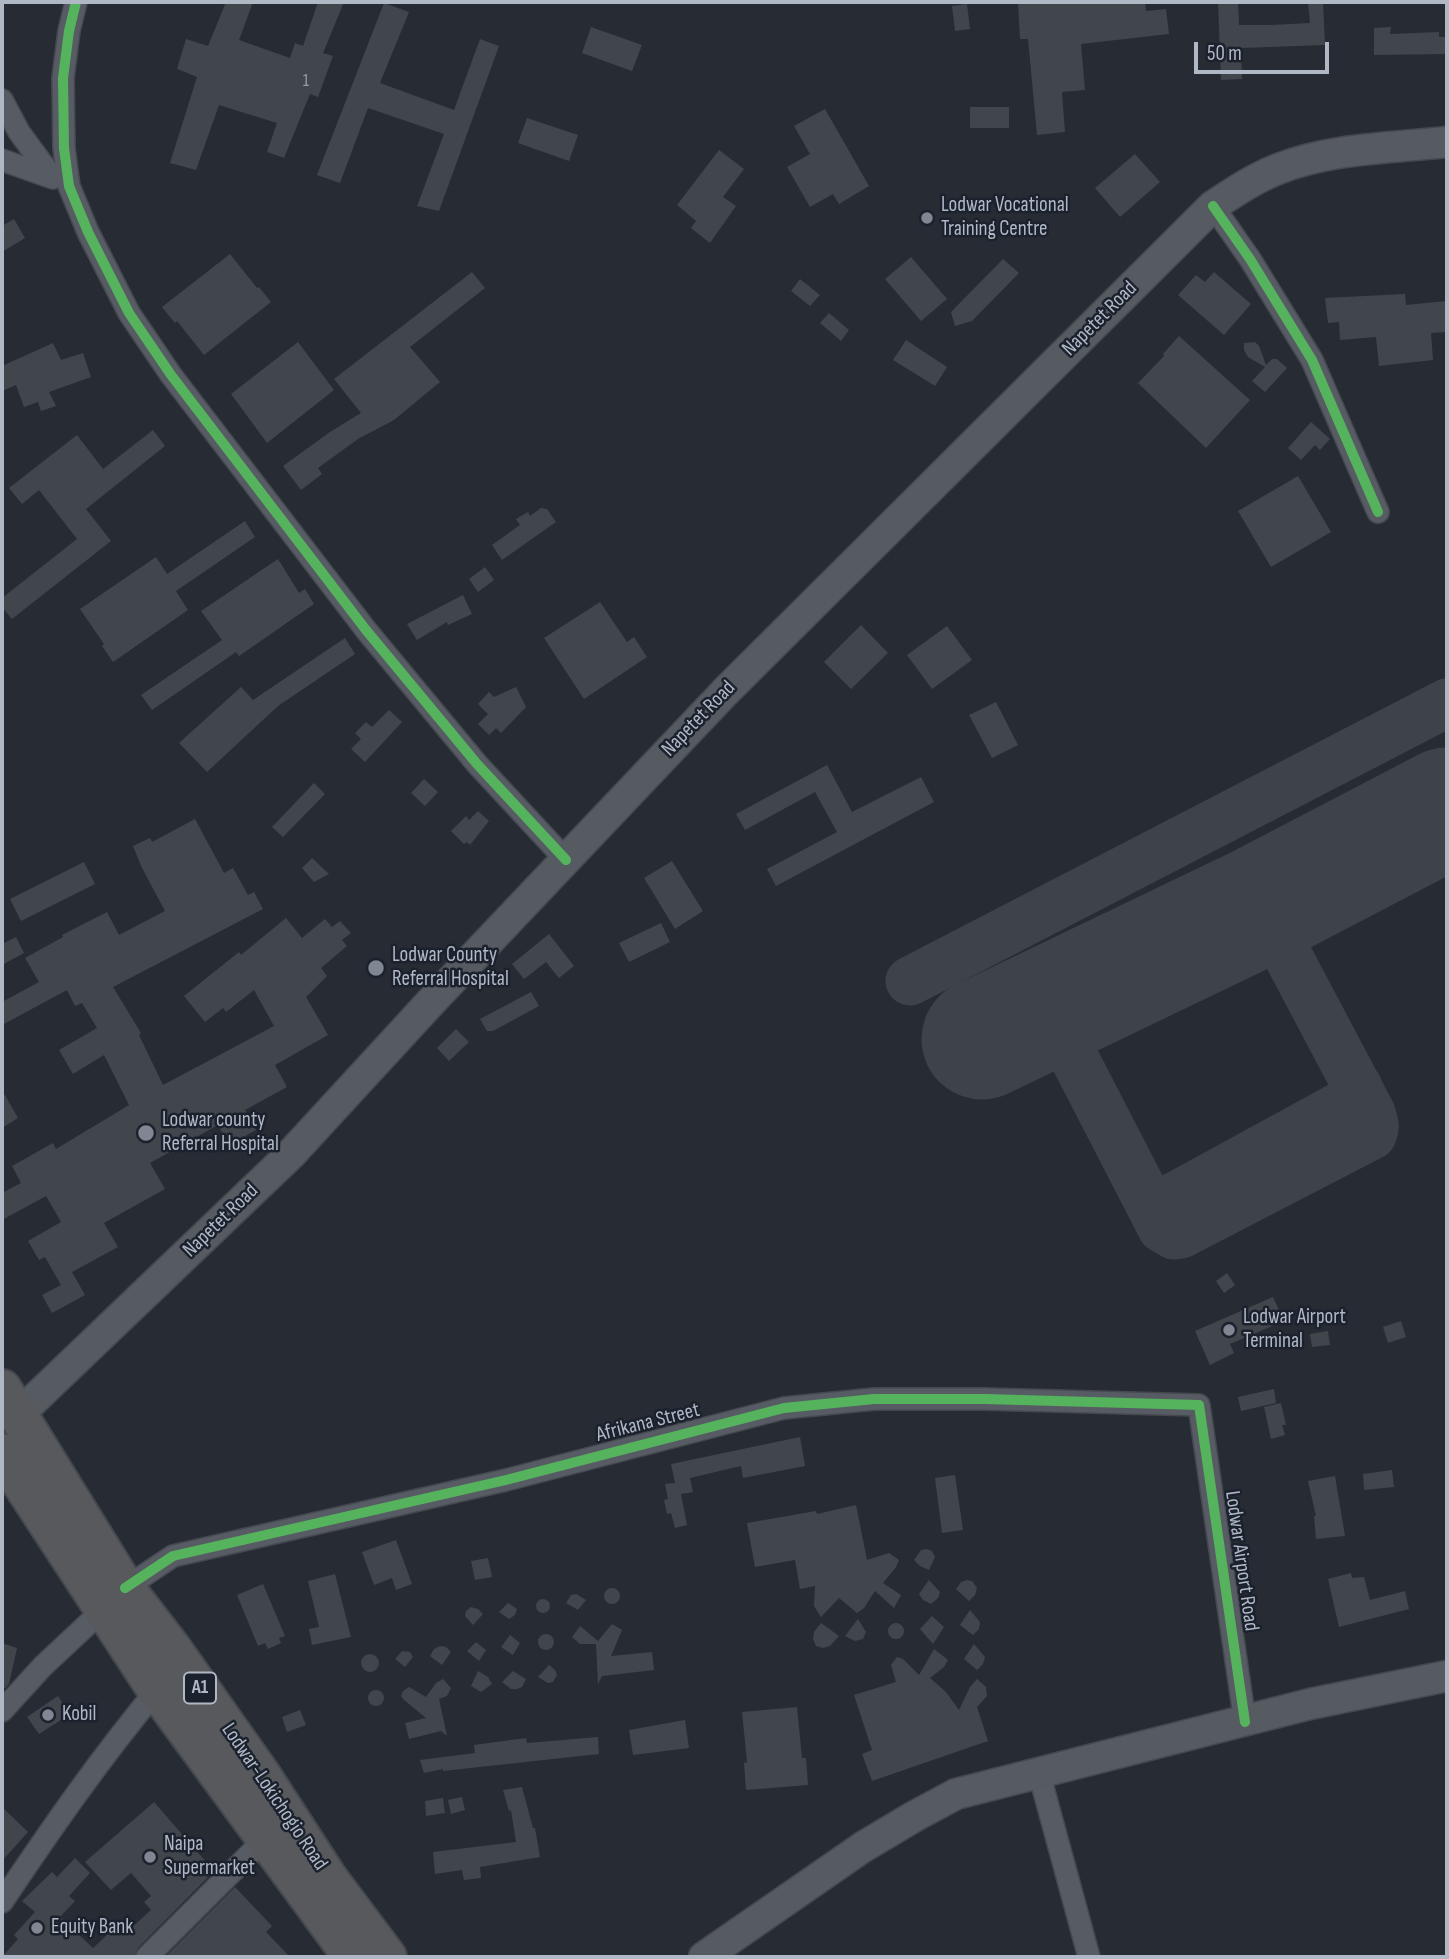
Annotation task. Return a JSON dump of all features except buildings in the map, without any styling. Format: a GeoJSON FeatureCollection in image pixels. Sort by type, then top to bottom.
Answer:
{"type":"FeatureCollection","features":[{"type":"Feature","properties":{"kind":"highway","name":"Lodwar-Lokichogio Road"},"geometry":{"type":"LineString","coordinates":[[10,1402],[115,1599],[156,1690],[354,1957]]}},
{"type":"Feature","properties":{"kind":"highway","name":"Lodwar-Lokichogio Road"},"geometry":{"type":"LineString","coordinates":[[6,1469],[115,1599],[177,1655],[261,1775],[327,1877],[387,1957]]}},
{"type":"Feature","properties":{"kind":"main road","name":"Napetet Road"},"geometry":{"type":"LineString","coordinates":[[10,1402],[291,1154],[725,692],[1213,206],[1276,169],[1303,160],[1331,154],[1447,142]]}},
{"type":"Feature","properties":{"kind":"main road"},"geometry":{"type":"LineString","coordinates":[[704,1957],[863,1847],[937,1803],[981,1787],[1310,1704],[1447,1676]]}},
{"type":"Feature","properties":{"kind":"street"},"geometry":{"type":"LineString","coordinates":[[60,182],[64,148],[63,78],[76,2]]}},
{"type":"Feature","properties":{"kind":"street"},"geometry":{"type":"LineString","coordinates":[[2,100],[19,132],[60,182],[129,313],[149,344],[366,631],[477,764],[566,860]]}},
{"type":"Feature","properties":{"kind":"street"},"geometry":{"type":"LineString","coordinates":[[2,160],[60,182]]}},
{"type":"Feature","properties":{"kind":"street"},"geometry":{"type":"LineString","coordinates":[[1213,206],[1251,258],[1312,360],[1378,512]]}},
{"type":"Feature","properties":{"kind":"street","name":"Afrikana Street"},"geometry":{"type":"LineString","coordinates":[[2,1711],[43,1666],[115,1599],[173,1556],[506,1479],[784,1408],[874,1399],[1199,1405]]}},
{"type":"Feature","properties":{"kind":"street","name":"Lodwar Airport Road"},"geometry":{"type":"LineString","coordinates":[[1199,1405],[1245,1722]]}},
{"type":"Feature","properties":{"kind":"street"},"geometry":{"type":"LineString","coordinates":[[2,1902],[71,1800],[156,1690]]}},
{"type":"Feature","properties":{"kind":"street"},"geometry":{"type":"LineString","coordinates":[[1039,1773],[1088,1957]]}},
{"type":"Feature","properties":{"kind":"street"},"geometry":{"type":"LineString","coordinates":[[147,1957],[265,1839]]}},
{"type":"Feature","properties":{"kind":"taxiway"},"geometry":{"type":"LineString","coordinates":[[910,981],[1447,703]]}},
{"type":"Feature","properties":{"kind":"taxiway"},"geometry":{"type":"LineString","coordinates":[[1048,1007],[1162,1228],[1174,1235],[1181,1234],[1372,1135],[1374,1129],[1371,1113],[1261,905]]}},
{"type":"Feature","properties":{"kind":"taxiway"},"geometry":{"type":"LineString","coordinates":[[1148,1201],[1165,1202],[1348,1102],[1358,1087]]}},
{"type":"Feature","properties":{"kind":"runway"},"geometry":{"type":"LineString","coordinates":[[982,1039],[1261,905],[1447,808]]}},
{"type":"Feature","properties":{"kind":"cycle path"},"geometry":{"type":"LineString","coordinates":[[76,2],[63,78],[64,148],[69,186],[88,232],[129,313],[171,375],[366,630],[477,764],[566,860]]}},
{"type":"Feature","properties":{"kind":"cycle path"},"geometry":{"type":"LineString","coordinates":[[1213,206],[1250,259],[1312,360],[1378,512]]}},
{"type":"Feature","properties":{"kind":"cycle path"},"geometry":{"type":"LineString","coordinates":[[125,1588],[173,1556],[506,1480],[784,1408],[874,1399],[1199,1405],[1245,1722]]}},
{"type":"Feature","properties":{"kind":"place","name":"Lodwar Vocational Training Centre"},"geometry":{"type":"Point","coordinates":[927,218]}},
{"type":"Feature","properties":{"kind":"place","name":"Lodwar County Referral Hospital"},"geometry":{"type":"Point","coordinates":[376,968]}},
{"type":"Feature","properties":{"kind":"place","name":"Lodwar county Referral Hospital"},"geometry":{"type":"Point","coordinates":[146,1133]}},
{"type":"Feature","properties":{"kind":"place","name":"Lodwar Airport Terminal"},"geometry":{"type":"Point","coordinates":[1229,1330]}},
{"type":"Feature","properties":{"kind":"place","name":"Kobil"},"geometry":{"type":"Point","coordinates":[48,1715]}},
{"type":"Feature","properties":{"kind":"place","name":"Naipa Supermarket"},"geometry":{"type":"Point","coordinates":[150,1857]}},
{"type":"Feature","properties":{"kind":"place","name":"Equity Bank"},"geometry":{"type":"Point","coordinates":[37,1928]}}]}
